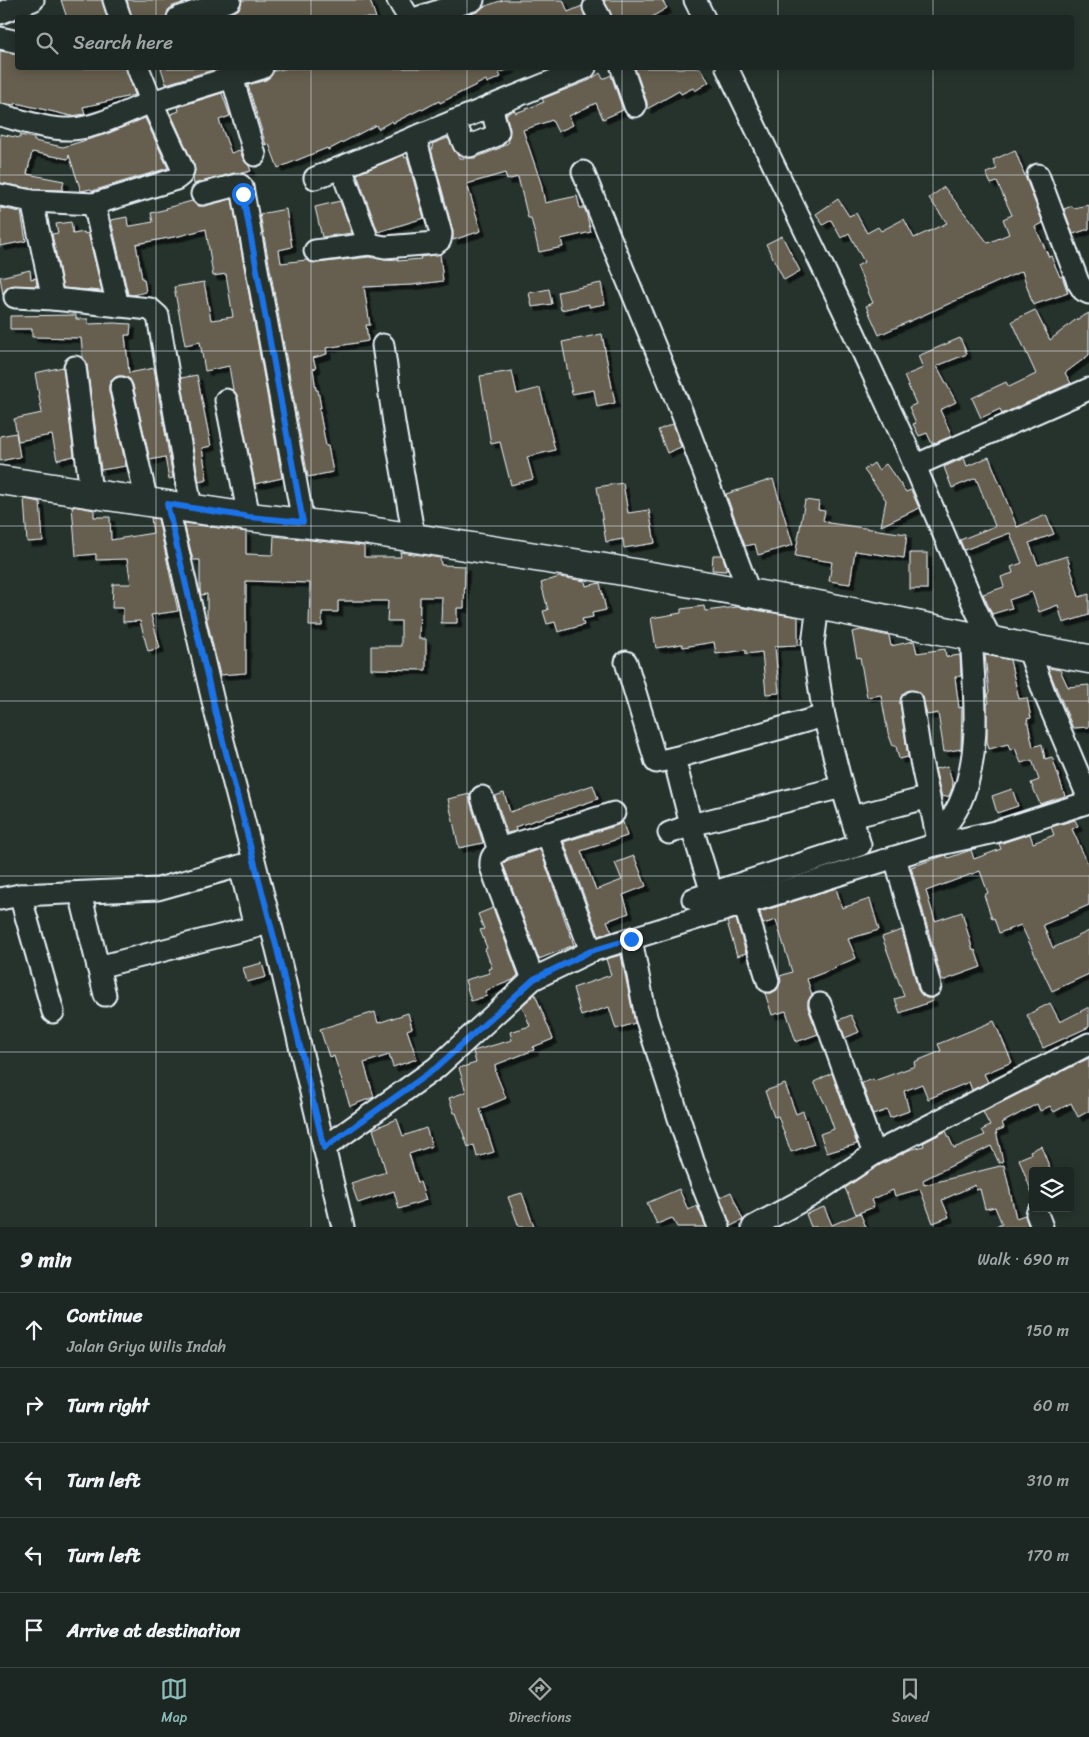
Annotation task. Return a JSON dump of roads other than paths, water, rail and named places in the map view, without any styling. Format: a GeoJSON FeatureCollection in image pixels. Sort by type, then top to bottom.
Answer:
{"type":"FeatureCollection","features":[{"type":"Feature","properties":{"kind":"main road"},"geometry":{"type":"LineString","coordinates":[[0,480],[91,492],[249,517],[303,522],[414,538],[749,592],[1089,659]]}},
{"type":"Feature","properties":{"kind":"street"},"geometry":{"type":"LineString","coordinates":[[0,13],[33,0]]}},
{"type":"Feature","properties":{"kind":"street"},"geometry":{"type":"LineString","coordinates":[[114,0],[119,15]]}},
{"type":"Feature","properties":{"kind":"street"},"geometry":{"type":"LineString","coordinates":[[187,15],[230,0]]}},
{"type":"Feature","properties":{"kind":"street"},"geometry":{"type":"LineString","coordinates":[[398,0],[407,15]]}},
{"type":"Feature","properties":{"kind":"street"},"geometry":{"type":"LineString","coordinates":[[426,15],[473,0]]}},
{"type":"Feature","properties":{"kind":"street"},"geometry":{"type":"LineString","coordinates":[[695,0],[702,15]]}},
{"type":"Feature","properties":{"kind":"street"},"geometry":{"type":"LineString","coordinates":[[0,38],[15,41]]}},
{"type":"Feature","properties":{"kind":"street"},"geometry":{"type":"LineString","coordinates":[[0,195],[32,201],[94,204],[176,179],[182,175],[183,170],[139,70]]}},
{"type":"Feature","properties":{"kind":"street"},"geometry":{"type":"LineString","coordinates":[[0,116],[70,129],[97,123],[152,102],[255,70]]}},
{"type":"Feature","properties":{"kind":"street"},"geometry":{"type":"LineString","coordinates":[[315,178],[580,70]]}},
{"type":"Feature","properties":{"kind":"street"},"geometry":{"type":"LineString","coordinates":[[623,70],[635,106]]}},
{"type":"Feature","properties":{"kind":"street"},"geometry":{"type":"LineString","coordinates":[[728,70],[803,224],[914,466],[976,610],[981,637],[975,736],[971,768],[958,807],[934,840]]}},
{"type":"Feature","properties":{"kind":"street"},"geometry":{"type":"LineString","coordinates":[[232,77],[256,154]]}},
{"type":"Feature","properties":{"kind":"street"},"geometry":{"type":"LineString","coordinates":[[454,121],[464,144],[470,146],[495,136],[498,132],[491,106]]}},
{"type":"Feature","properties":{"kind":"street"},"geometry":{"type":"LineString","coordinates":[[315,251],[369,244],[385,247],[433,244],[440,240],[441,234],[415,137]]}},
{"type":"Feature","properties":{"kind":"street"},"geometry":{"type":"LineString","coordinates":[[341,168],[369,244]]}},
{"type":"Feature","properties":{"kind":"street"},"geometry":{"type":"LineString","coordinates":[[582,172],[682,412],[749,592]]}},
{"type":"Feature","properties":{"kind":"street"},"geometry":{"type":"LineString","coordinates":[[1038,175],[1078,282],[1083,290],[1089,294]]}},
{"type":"Feature","properties":{"kind":"street"},"geometry":{"type":"LineString","coordinates":[[202,194],[237,185],[242,187],[303,522]]}},
{"type":"Feature","properties":{"kind":"street"},"geometry":{"type":"LineString","coordinates":[[32,201],[53,299]]}},
{"type":"Feature","properties":{"kind":"street"},"geometry":{"type":"LineString","coordinates":[[94,204],[118,306]]}},
{"type":"Feature","properties":{"kind":"street"},"geometry":{"type":"LineString","coordinates":[[15,297],[150,309],[158,316],[168,505]]}},
{"type":"Feature","properties":{"kind":"street"},"geometry":{"type":"LineString","coordinates":[[383,345],[394,423],[414,538]]}},
{"type":"Feature","properties":{"kind":"street"},"geometry":{"type":"LineString","coordinates":[[75,367],[91,492]]}},
{"type":"Feature","properties":{"kind":"street"},"geometry":{"type":"LineString","coordinates":[[98,967],[255,927],[247,864],[216,714],[168,505],[121,388]]}},
{"type":"Feature","properties":{"kind":"street"},"geometry":{"type":"LineString","coordinates":[[914,466],[1089,389]]}},
{"type":"Feature","properties":{"kind":"street"},"geometry":{"type":"LineString","coordinates":[[226,400],[249,517]]}},
{"type":"Feature","properties":{"kind":"street"},"geometry":{"type":"LineString","coordinates":[[674,758],[691,825],[702,896],[860,846],[842,787],[824,716],[813,644],[818,605]]}},
{"type":"Feature","properties":{"kind":"street"},"geometry":{"type":"LineString","coordinates":[[324,1148],[436,1068],[534,979],[591,951],[895,857],[934,840],[995,832],[1089,800],[1045,695],[1028,648]]}},
{"type":"Feature","properties":{"kind":"street"},"geometry":{"type":"LineString","coordinates":[[626,662],[656,762],[824,716]]}},
{"type":"Feature","properties":{"kind":"street"},"geometry":{"type":"LineString","coordinates":[[912,702],[934,840]]}},
{"type":"Feature","properties":{"kind":"street"},"geometry":{"type":"LineString","coordinates":[[669,833],[691,825],[842,787]]}},
{"type":"Feature","properties":{"kind":"street"},"geometry":{"type":"LineString","coordinates":[[482,797],[499,851]]}},
{"type":"Feature","properties":{"kind":"street"},"geometry":{"type":"LineString","coordinates":[[852,817],[918,800]]}},
{"type":"Feature","properties":{"kind":"street"},"geometry":{"type":"LineString","coordinates":[[534,979],[491,867],[491,857],[499,851],[547,833],[614,813]]}},
{"type":"Feature","properties":{"kind":"street"},"geometry":{"type":"LineString","coordinates":[[547,833],[591,951]]}},
{"type":"Feature","properties":{"kind":"street"},"geometry":{"type":"LineString","coordinates":[[895,857],[930,986]]}},
{"type":"Feature","properties":{"kind":"street"},"geometry":{"type":"LineString","coordinates":[[53,1012],[10,897],[158,888],[247,864]]}},
{"type":"Feature","properties":{"kind":"street"},"geometry":{"type":"LineString","coordinates":[[247,864],[278,953],[343,1227]]}},
{"type":"Feature","properties":{"kind":"street"},"geometry":{"type":"LineString","coordinates":[[80,893],[105,996]]}},
{"type":"Feature","properties":{"kind":"street"},"geometry":{"type":"LineString","coordinates":[[744,904],[768,982]]}},
{"type":"Feature","properties":{"kind":"street"},"geometry":{"type":"LineString","coordinates":[[631,939],[646,1017],[693,1161],[719,1227]]}},
{"type":"Feature","properties":{"kind":"street"},"geometry":{"type":"LineString","coordinates":[[820,1004],[874,1154]]}},
{"type":"Feature","properties":{"kind":"street"},"geometry":{"type":"LineString","coordinates":[[753,1227],[812,1195],[874,1154],[1089,1044]]}}]}
